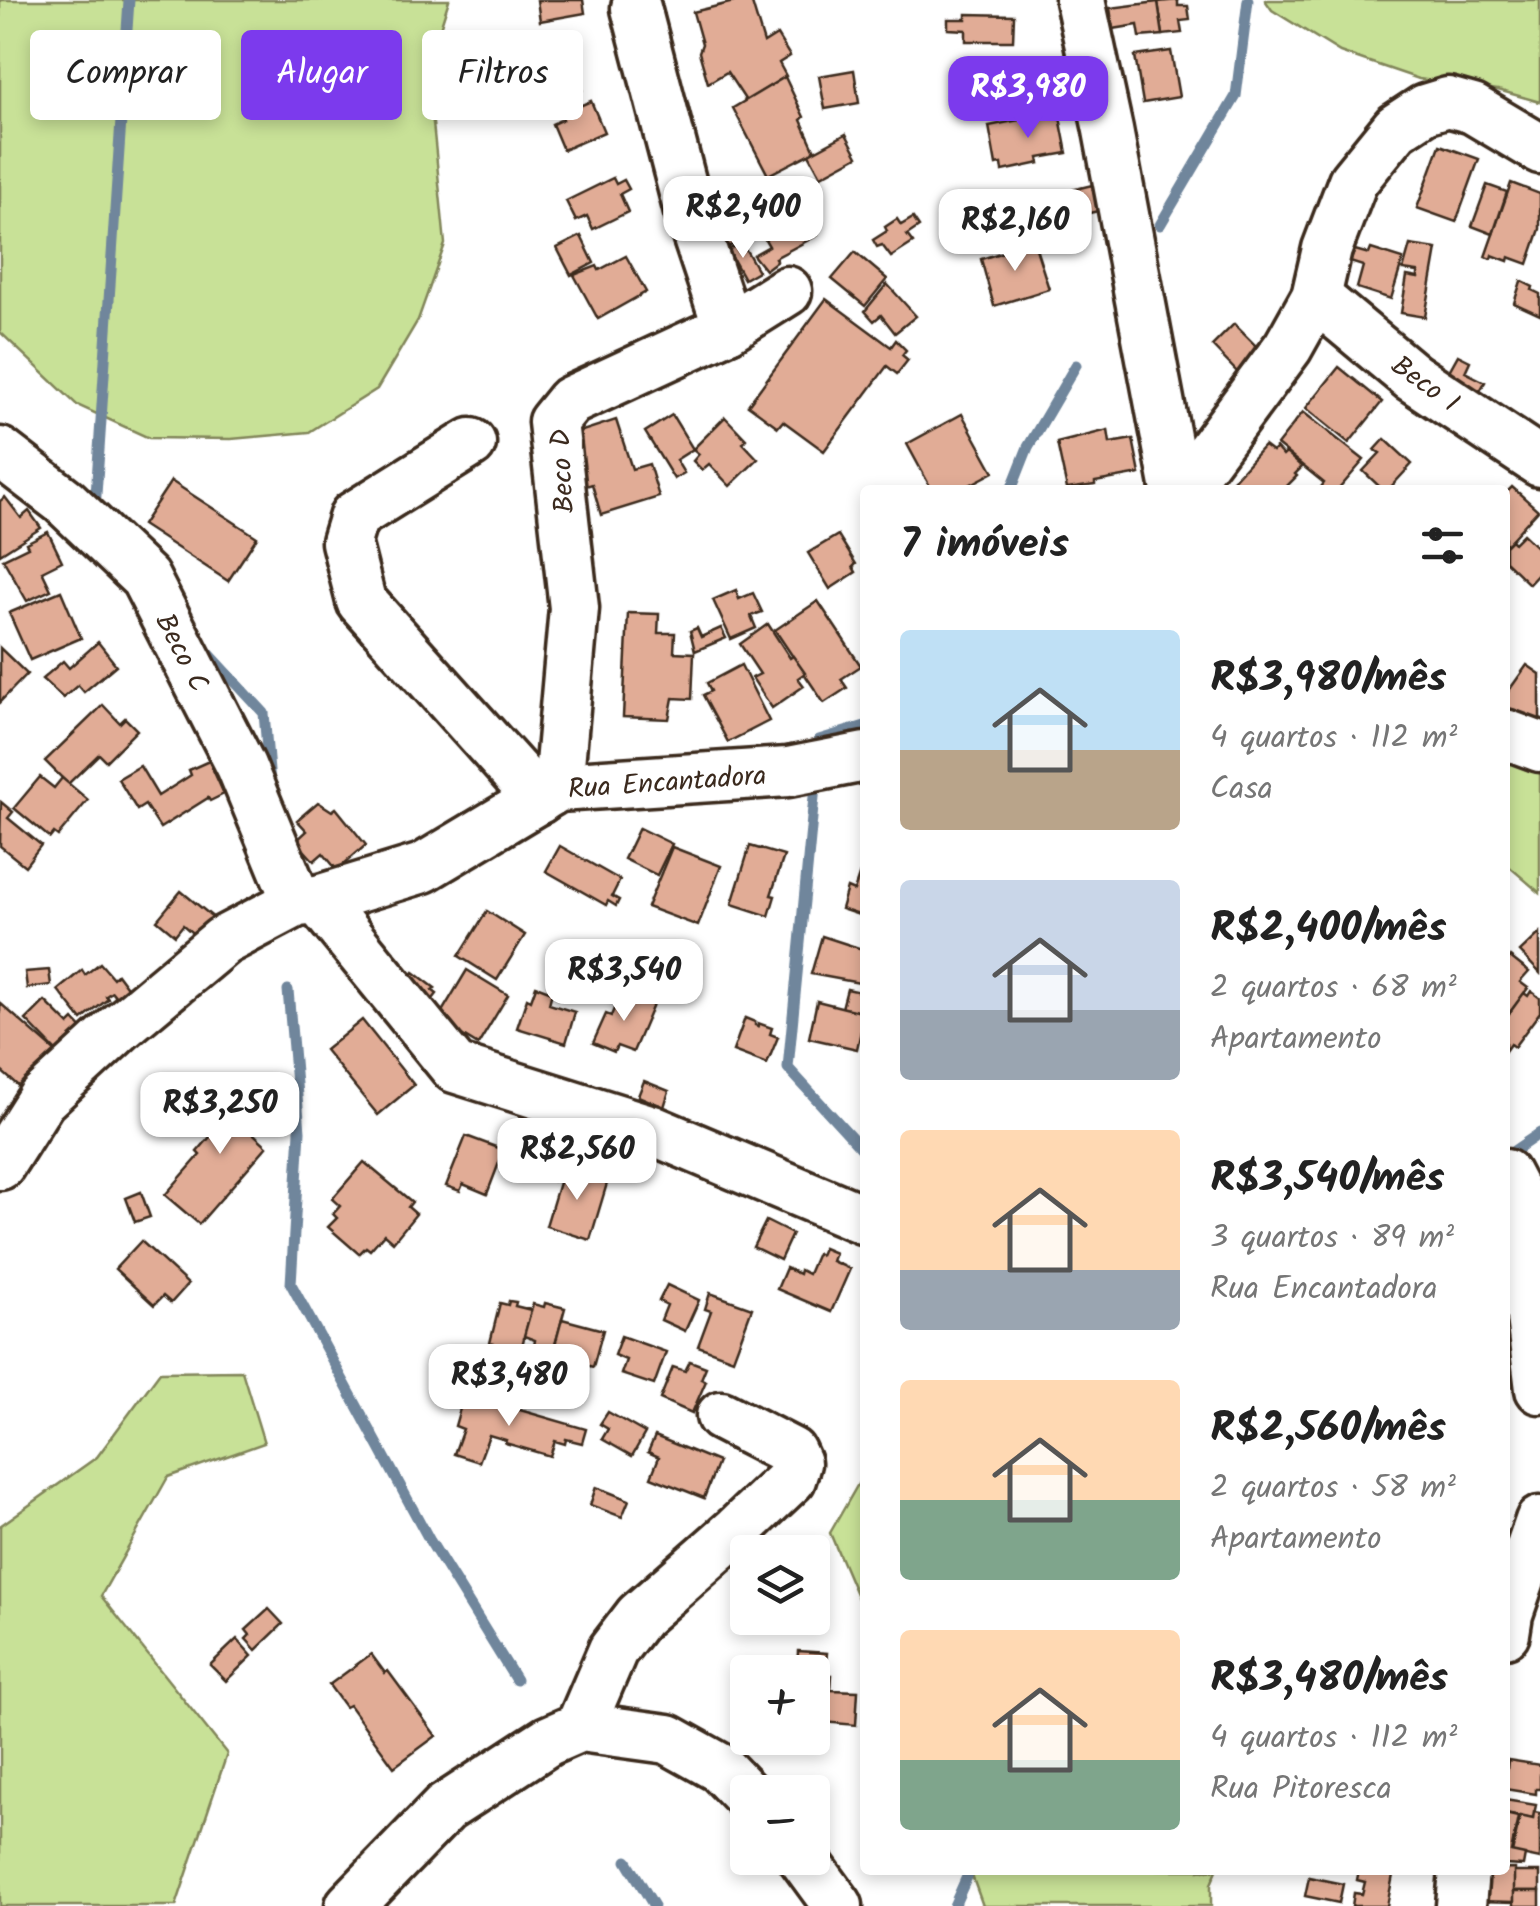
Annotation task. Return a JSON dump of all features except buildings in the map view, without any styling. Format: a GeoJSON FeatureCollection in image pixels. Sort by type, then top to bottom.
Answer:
{"type":"FeatureCollection","features":[{"type":"Feature","properties":{"kind":"street"},"geometry":{"type":"LineString","coordinates":[[1080,0],[1178,485]]}},
{"type":"Feature","properties":{"kind":"street"},"geometry":{"type":"LineString","coordinates":[[636,8],[688,208],[728,328]]}},
{"type":"Feature","properties":{"kind":"street"},"geometry":{"type":"LineString","coordinates":[[1183,485],[1288,347],[1316,297],[1327,249],[1353,181],[1396,128],[1424,109],[1448,102],[1473,109],[1540,148]]}},
{"type":"Feature","properties":{"kind":"street","name":"Beco D"},"geometry":{"type":"LineString","coordinates":[[548,793],[574,608],[553,422],[570,401],[728,328],[788,291]]}},
{"type":"Feature","properties":{"kind":"street","name":"Beco I"},"geometry":{"type":"LineString","coordinates":[[1316,297],[1412,376],[1540,462]]}},
{"type":"Feature","properties":{"kind":"street"},"geometry":{"type":"LineString","coordinates":[[471,442],[354,516],[346,542],[361,601],[548,793]]}},
{"type":"Feature","properties":{"kind":"street","name":"Beco C"},"geometry":{"type":"LineString","coordinates":[[0,452],[64,501],[145,578],[308,901],[454,1068],[652,1130],[860,1218]]}},
{"type":"Feature","properties":{"kind":"street"},"geometry":{"type":"LineString","coordinates":[[1510,736],[1540,746]]}},
{"type":"Feature","properties":{"kind":"street","name":"Rua Encantadora"},"geometry":{"type":"LineString","coordinates":[[0,1165],[41,1100],[223,941],[308,901],[423,868],[548,793],[788,772],[860,758]]}},
{"type":"Feature","properties":{"kind":"street"},"geometry":{"type":"LineString","coordinates":[[1520,1183],[1540,1389]]}},
{"type":"Feature","properties":{"kind":"street"},"geometry":{"type":"LineString","coordinates":[[580,1727],[613,1650],[638,1616],[792,1479],[796,1464],[792,1452],[721,1416]]}},
{"type":"Feature","properties":{"kind":"street"},"geometry":{"type":"LineString","coordinates":[[1518,1624],[1540,1520]]}},
{"type":"Feature","properties":{"kind":"street"},"geometry":{"type":"LineString","coordinates":[[350,1906],[445,1808],[548,1741],[580,1727],[668,1740],[720,1768],[730,1778]]}},
{"type":"Feature","properties":{"kind":"street"},"geometry":{"type":"LineString","coordinates":[[816,1875],[838,1906]]}},
{"type":"Feature","properties":{"kind":"street"},"geometry":{"type":"LineString","coordinates":[[1461,1906],[1464,1875]]}},
{"type":"Feature","properties":{"kind":"green space"},"geometry":{"type":"Polygon","coordinates":[[[0,0],[449,0],[440,30],[422,30],[422,120],[433,120],[445,244],[418,320],[377,389],[309,432],[231,439],[149,438],[77,405],[0,332],[0,0]]]}},
{"type":"Feature","properties":{"kind":"green space"},"geometry":{"type":"Polygon","coordinates":[[[1265,0],[1540,0],[1540,102],[1498,90],[1419,79],[1340,52],[1272,10],[1265,0]]]}},
{"type":"Feature","properties":{"kind":"green space"},"geometry":{"type":"Polygon","coordinates":[[[1510,746],[1540,760],[1540,893],[1510,867],[1510,746]]]}},
{"type":"Feature","properties":{"kind":"green space"},"geometry":{"type":"Polygon","coordinates":[[[242,1371],[264,1443],[168,1477],[101,1596],[227,1754],[176,1906],[0,1906],[0,1526],[97,1457],[160,1372],[242,1371]]]}},
{"type":"Feature","properties":{"kind":"green space"},"geometry":{"type":"Polygon","coordinates":[[[860,1481],[860,1603],[830,1533],[860,1481]]]}},
{"type":"Feature","properties":{"kind":"green space"},"geometry":{"type":"Polygon","coordinates":[[[972,1875],[1215,1875],[1211,1906],[983,1906],[972,1875]]]}},
{"type":"Feature","properties":{"kind":"waterway"},"geometry":{"type":"LineString","coordinates":[[95,510],[129,0]]}},
{"type":"Feature","properties":{"kind":"waterway"},"geometry":{"type":"LineString","coordinates":[[1160,225],[1236,96],[1248,0]]}},
{"type":"Feature","properties":{"kind":"waterway"},"geometry":{"type":"LineString","coordinates":[[1013,485],[1028,447],[1076,365]]}},
{"type":"Feature","properties":{"kind":"waterway"},"geometry":{"type":"LineString","coordinates":[[202,646],[264,713],[270,783]]}},
{"type":"Feature","properties":{"kind":"waterway"},"geometry":{"type":"LineString","coordinates":[[818,753],[819,740],[860,728]]}},
{"type":"Feature","properties":{"kind":"waterway"},"geometry":{"type":"LineString","coordinates":[[816,776],[788,1068],[860,1147]]}},
{"type":"Feature","properties":{"kind":"waterway"},"geometry":{"type":"LineString","coordinates":[[288,990],[300,1131],[291,1284],[430,1541],[516,1680]]}},
{"type":"Feature","properties":{"kind":"waterway"},"geometry":{"type":"LineString","coordinates":[[1510,1154],[1540,1133]]}},
{"type":"Feature","properties":{"kind":"waterway"},"geometry":{"type":"LineString","coordinates":[[627,1861],[654,1906]]}},
{"type":"Feature","properties":{"kind":"waterway"},"geometry":{"type":"LineString","coordinates":[[954,1906],[968,1875]]}}]}
